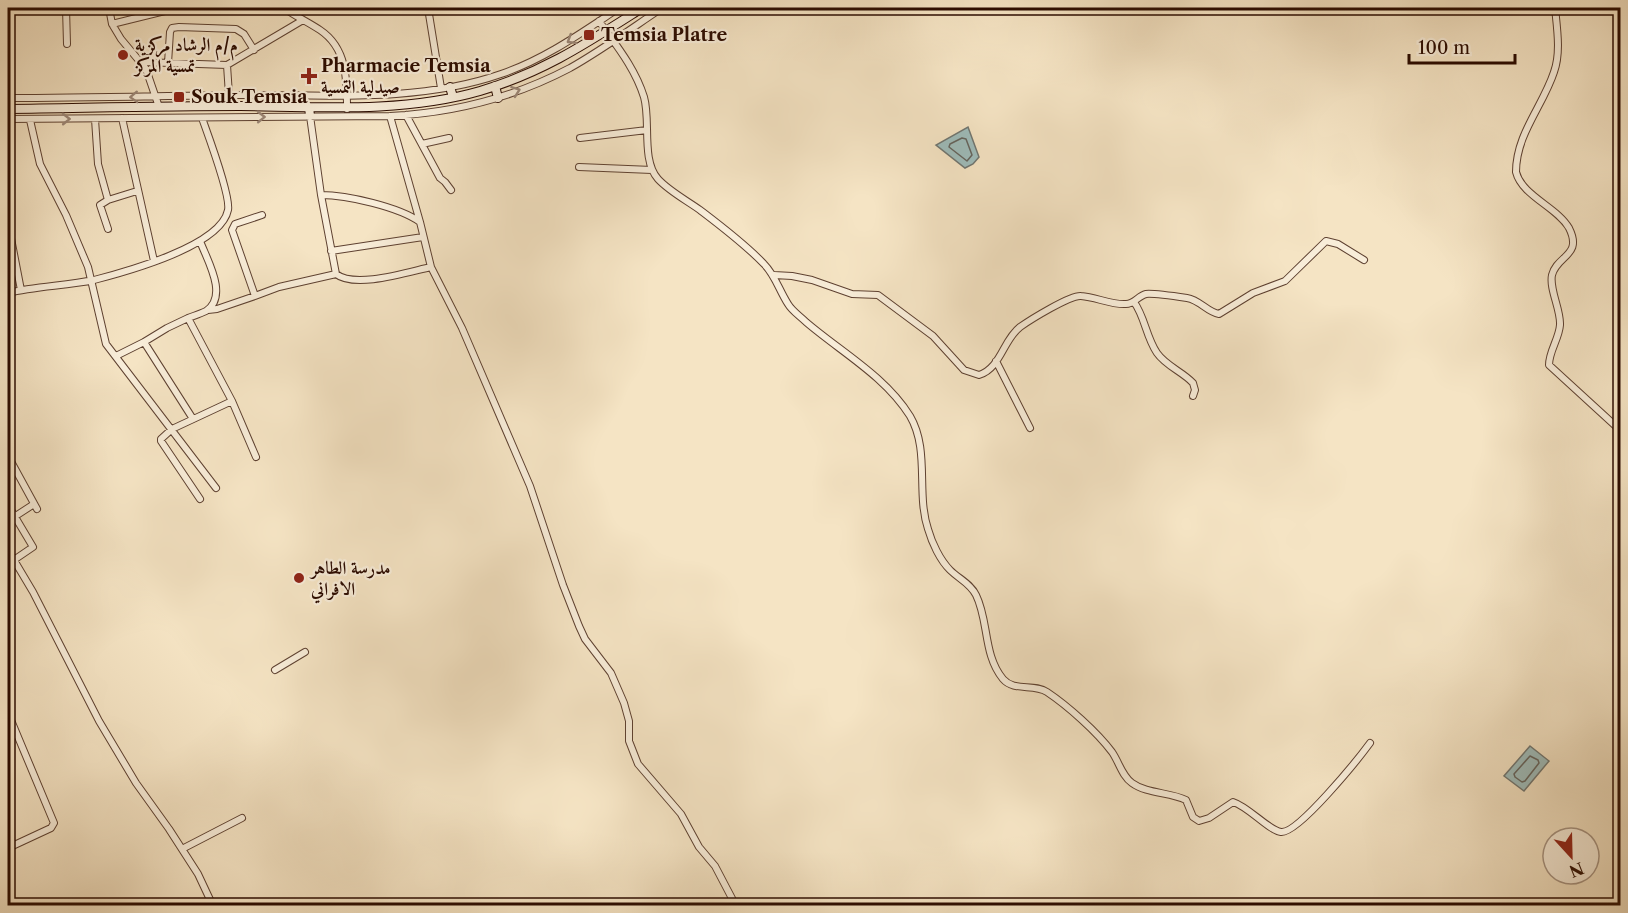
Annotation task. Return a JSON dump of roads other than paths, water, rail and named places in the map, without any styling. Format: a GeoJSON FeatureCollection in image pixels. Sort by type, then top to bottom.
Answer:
{"type":"FeatureCollection","features":[{"type":"Feature","properties":{"kind":"main road"},"geometry":{"type":"LineString","coordinates":[[8,109],[216,106],[310,112],[347,111],[455,97],[495,86],[545,67],[642,8]]}},
{"type":"Feature","properties":{"kind":"main road"},"geometry":{"type":"LineString","coordinates":[[495,86],[498,98]]}},
{"type":"Feature","properties":{"kind":"main road"},"geometry":{"type":"LineString","coordinates":[[450,87],[460,107]]}},
{"type":"Feature","properties":{"kind":"main road"},"geometry":{"type":"LineString","coordinates":[[216,106],[216,117]]}},
{"type":"Feature","properties":{"kind":"main road"},"geometry":{"type":"LineString","coordinates":[[121,108],[122,118]]}},
{"type":"Feature","properties":{"kind":"street"},"geometry":{"type":"LineString","coordinates":[[66,8],[67,44]]}},
{"type":"Feature","properties":{"kind":"street"},"geometry":{"type":"LineString","coordinates":[[109,8],[112,24],[121,39],[142,62],[159,107]]}},
{"type":"Feature","properties":{"kind":"street"},"geometry":{"type":"LineString","coordinates":[[112,24],[177,8]]}},
{"type":"Feature","properties":{"kind":"street"},"geometry":{"type":"LineString","coordinates":[[284,8],[324,33],[340,52],[345,68],[347,111],[390,116],[460,107],[498,98],[570,67],[662,8]]}},
{"type":"Feature","properties":{"kind":"street"},"geometry":{"type":"LineString","coordinates":[[428,8],[441,88]]}},
{"type":"Feature","properties":{"kind":"street"},"geometry":{"type":"LineString","coordinates":[[605,8],[610,14]]}},
{"type":"Feature","properties":{"kind":"street"},"geometry":{"type":"LineString","coordinates":[[8,46],[11,77],[8,98],[409,93],[450,87],[500,75],[560,47],[619,8]]}},
{"type":"Feature","properties":{"kind":"street"},"geometry":{"type":"LineString","coordinates":[[1556,8],[1555,70],[1527,127],[1516,172],[1526,187],[1562,218],[1573,239],[1571,252],[1555,269],[1552,279],[1560,324],[1549,365],[1620,430]]}},
{"type":"Feature","properties":{"kind":"street"},"geometry":{"type":"LineString","coordinates":[[142,62],[226,65],[303,20]]}},
{"type":"Feature","properties":{"kind":"street"},"geometry":{"type":"LineString","coordinates":[[599,21],[630,66],[642,91],[646,107],[652,170],[659,180],[703,212],[758,258],[774,275],[791,309],[871,373],[910,416],[918,437],[922,500],[928,531],[948,568],[969,584],[976,595],[991,655],[1002,677],[1010,684],[1038,688],[1049,694],[1104,742],[1128,780],[1139,787],[1186,800],[1193,817],[1197,820],[1206,819],[1233,802],[1275,830],[1284,832],[1294,827],[1309,813],[1348,772],[1370,743]]}},
{"type":"Feature","properties":{"kind":"street"},"geometry":{"type":"LineString","coordinates":[[168,63],[170,32],[179,27],[236,29],[243,32],[254,50]]}},
{"type":"Feature","properties":{"kind":"street"},"geometry":{"type":"LineString","coordinates":[[226,65],[229,95]]}},
{"type":"Feature","properties":{"kind":"street"},"geometry":{"type":"LineString","coordinates":[[8,119],[202,118],[310,112],[321,195],[336,274],[342,280],[365,279],[431,267]]}},
{"type":"Feature","properties":{"kind":"street"},"geometry":{"type":"LineString","coordinates":[[406,115],[440,178],[451,190]]}},
{"type":"Feature","properties":{"kind":"street"},"geometry":{"type":"LineString","coordinates":[[390,116],[431,267],[458,320],[530,486],[582,634],[606,666],[618,688],[628,716],[629,741],[638,764],[681,814],[699,847],[720,875],[736,906]]}},
{"type":"Feature","properties":{"kind":"street"},"geometry":{"type":"LineString","coordinates":[[122,118],[154,261]]}},
{"type":"Feature","properties":{"kind":"street"},"geometry":{"type":"LineString","coordinates":[[8,293],[92,280],[154,261],[200,241],[220,225],[228,210],[226,193],[202,118]]}},
{"type":"Feature","properties":{"kind":"street"},"geometry":{"type":"LineString","coordinates":[[95,119],[99,164],[108,200]]}},
{"type":"Feature","properties":{"kind":"street"},"geometry":{"type":"LineString","coordinates":[[30,120],[40,164],[66,215],[92,280],[106,344],[216,488]]}},
{"type":"Feature","properties":{"kind":"street"},"geometry":{"type":"LineString","coordinates":[[580,138],[647,130]]}},
{"type":"Feature","properties":{"kind":"street"},"geometry":{"type":"LineString","coordinates":[[422,144],[449,138]]}},
{"type":"Feature","properties":{"kind":"street"},"geometry":{"type":"LineString","coordinates":[[579,167],[652,170]]}},
{"type":"Feature","properties":{"kind":"street"},"geometry":{"type":"LineString","coordinates":[[108,230],[100,205],[108,200],[137,191]]}},
{"type":"Feature","properties":{"kind":"street"},"geometry":{"type":"LineString","coordinates":[[321,195],[332,195],[379,205],[420,222]]}},
{"type":"Feature","properties":{"kind":"street"},"geometry":{"type":"LineString","coordinates":[[255,296],[232,230],[235,224],[262,215]]}},
{"type":"Feature","properties":{"kind":"street"},"geometry":{"type":"LineString","coordinates":[[8,223],[11,248],[21,290]]}},
{"type":"Feature","properties":{"kind":"street"},"geometry":{"type":"LineString","coordinates":[[331,251],[423,237]]}},
{"type":"Feature","properties":{"kind":"street"},"geometry":{"type":"LineString","coordinates":[[200,241],[218,291],[208,310]]}},
{"type":"Feature","properties":{"kind":"street"},"geometry":{"type":"LineString","coordinates":[[774,275],[813,280],[847,293],[878,295],[933,336],[964,370],[979,375],[996,361],[1015,332],[1068,299],[1079,296],[1125,304],[1134,302],[1147,294],[1189,298],[1219,314],[1253,293],[1285,281],[1326,241],[1338,244],[1364,260]]}},
{"type":"Feature","properties":{"kind":"street"},"geometry":{"type":"LineString","coordinates":[[116,357],[166,328],[208,310],[217,309],[279,287],[336,274]]}},
{"type":"Feature","properties":{"kind":"street"},"geometry":{"type":"LineString","coordinates":[[1134,302],[1141,312],[1157,353],[1193,383],[1195,390],[1192,396]]}},
{"type":"Feature","properties":{"kind":"street"},"geometry":{"type":"LineString","coordinates":[[188,318],[232,401],[256,457]]}},
{"type":"Feature","properties":{"kind":"street"},"geometry":{"type":"LineString","coordinates":[[144,342],[193,419]]}},
{"type":"Feature","properties":{"kind":"street"},"geometry":{"type":"LineString","coordinates":[[996,361],[1030,428]]}},
{"type":"Feature","properties":{"kind":"street"},"geometry":{"type":"LineString","coordinates":[[200,499],[162,444],[161,439],[172,429],[232,401]]}},
{"type":"Feature","properties":{"kind":"street"},"geometry":{"type":"LineString","coordinates":[[8,456],[35,506],[8,521]]}},
{"type":"Feature","properties":{"kind":"street"},"geometry":{"type":"LineString","coordinates":[[8,506],[33,547],[8,564]]}},
{"type":"Feature","properties":{"kind":"street"},"geometry":{"type":"LineString","coordinates":[[8,550],[99,721],[136,783],[201,879],[213,906]]}},
{"type":"Feature","properties":{"kind":"street"},"geometry":{"type":"LineString","coordinates":[[275,670],[305,652]]}},
{"type":"Feature","properties":{"kind":"street"},"geometry":{"type":"LineString","coordinates":[[8,713],[54,823],[51,828],[8,848]]}},
{"type":"Feature","properties":{"kind":"street"},"geometry":{"type":"LineString","coordinates":[[182,849],[242,818]]}},
{"type":"Feature","properties":{"kind":"water"},"geometry":{"type":"Polygon","coordinates":[[[968,127],[979,157],[965,168],[936,145],[968,127]]]}},
{"type":"Feature","properties":{"kind":"water"},"geometry":{"type":"Polygon","coordinates":[[[1530,746],[1549,761],[1524,791],[1504,776],[1530,746]]]}},
{"type":"Feature","properties":{"kind":"place","name":"Temsia Platre"},"geometry":{"type":"Point","coordinates":[589,35]}},
{"type":"Feature","properties":{"kind":"place","name":"م/م الرشاد مركزية تمسية المركز"},"geometry":{"type":"Point","coordinates":[123,55]}},
{"type":"Feature","properties":{"kind":"place","name":"Pharmacie Temsia صيدلية التمسية"},"geometry":{"type":"Point","coordinates":[309,76]}},
{"type":"Feature","properties":{"kind":"place","name":"Souk Temsia"},"geometry":{"type":"Point","coordinates":[179,97]}},
{"type":"Feature","properties":{"kind":"place","name":"مدرسة الطاهر الافراني"},"geometry":{"type":"Point","coordinates":[299,578]}}]}
